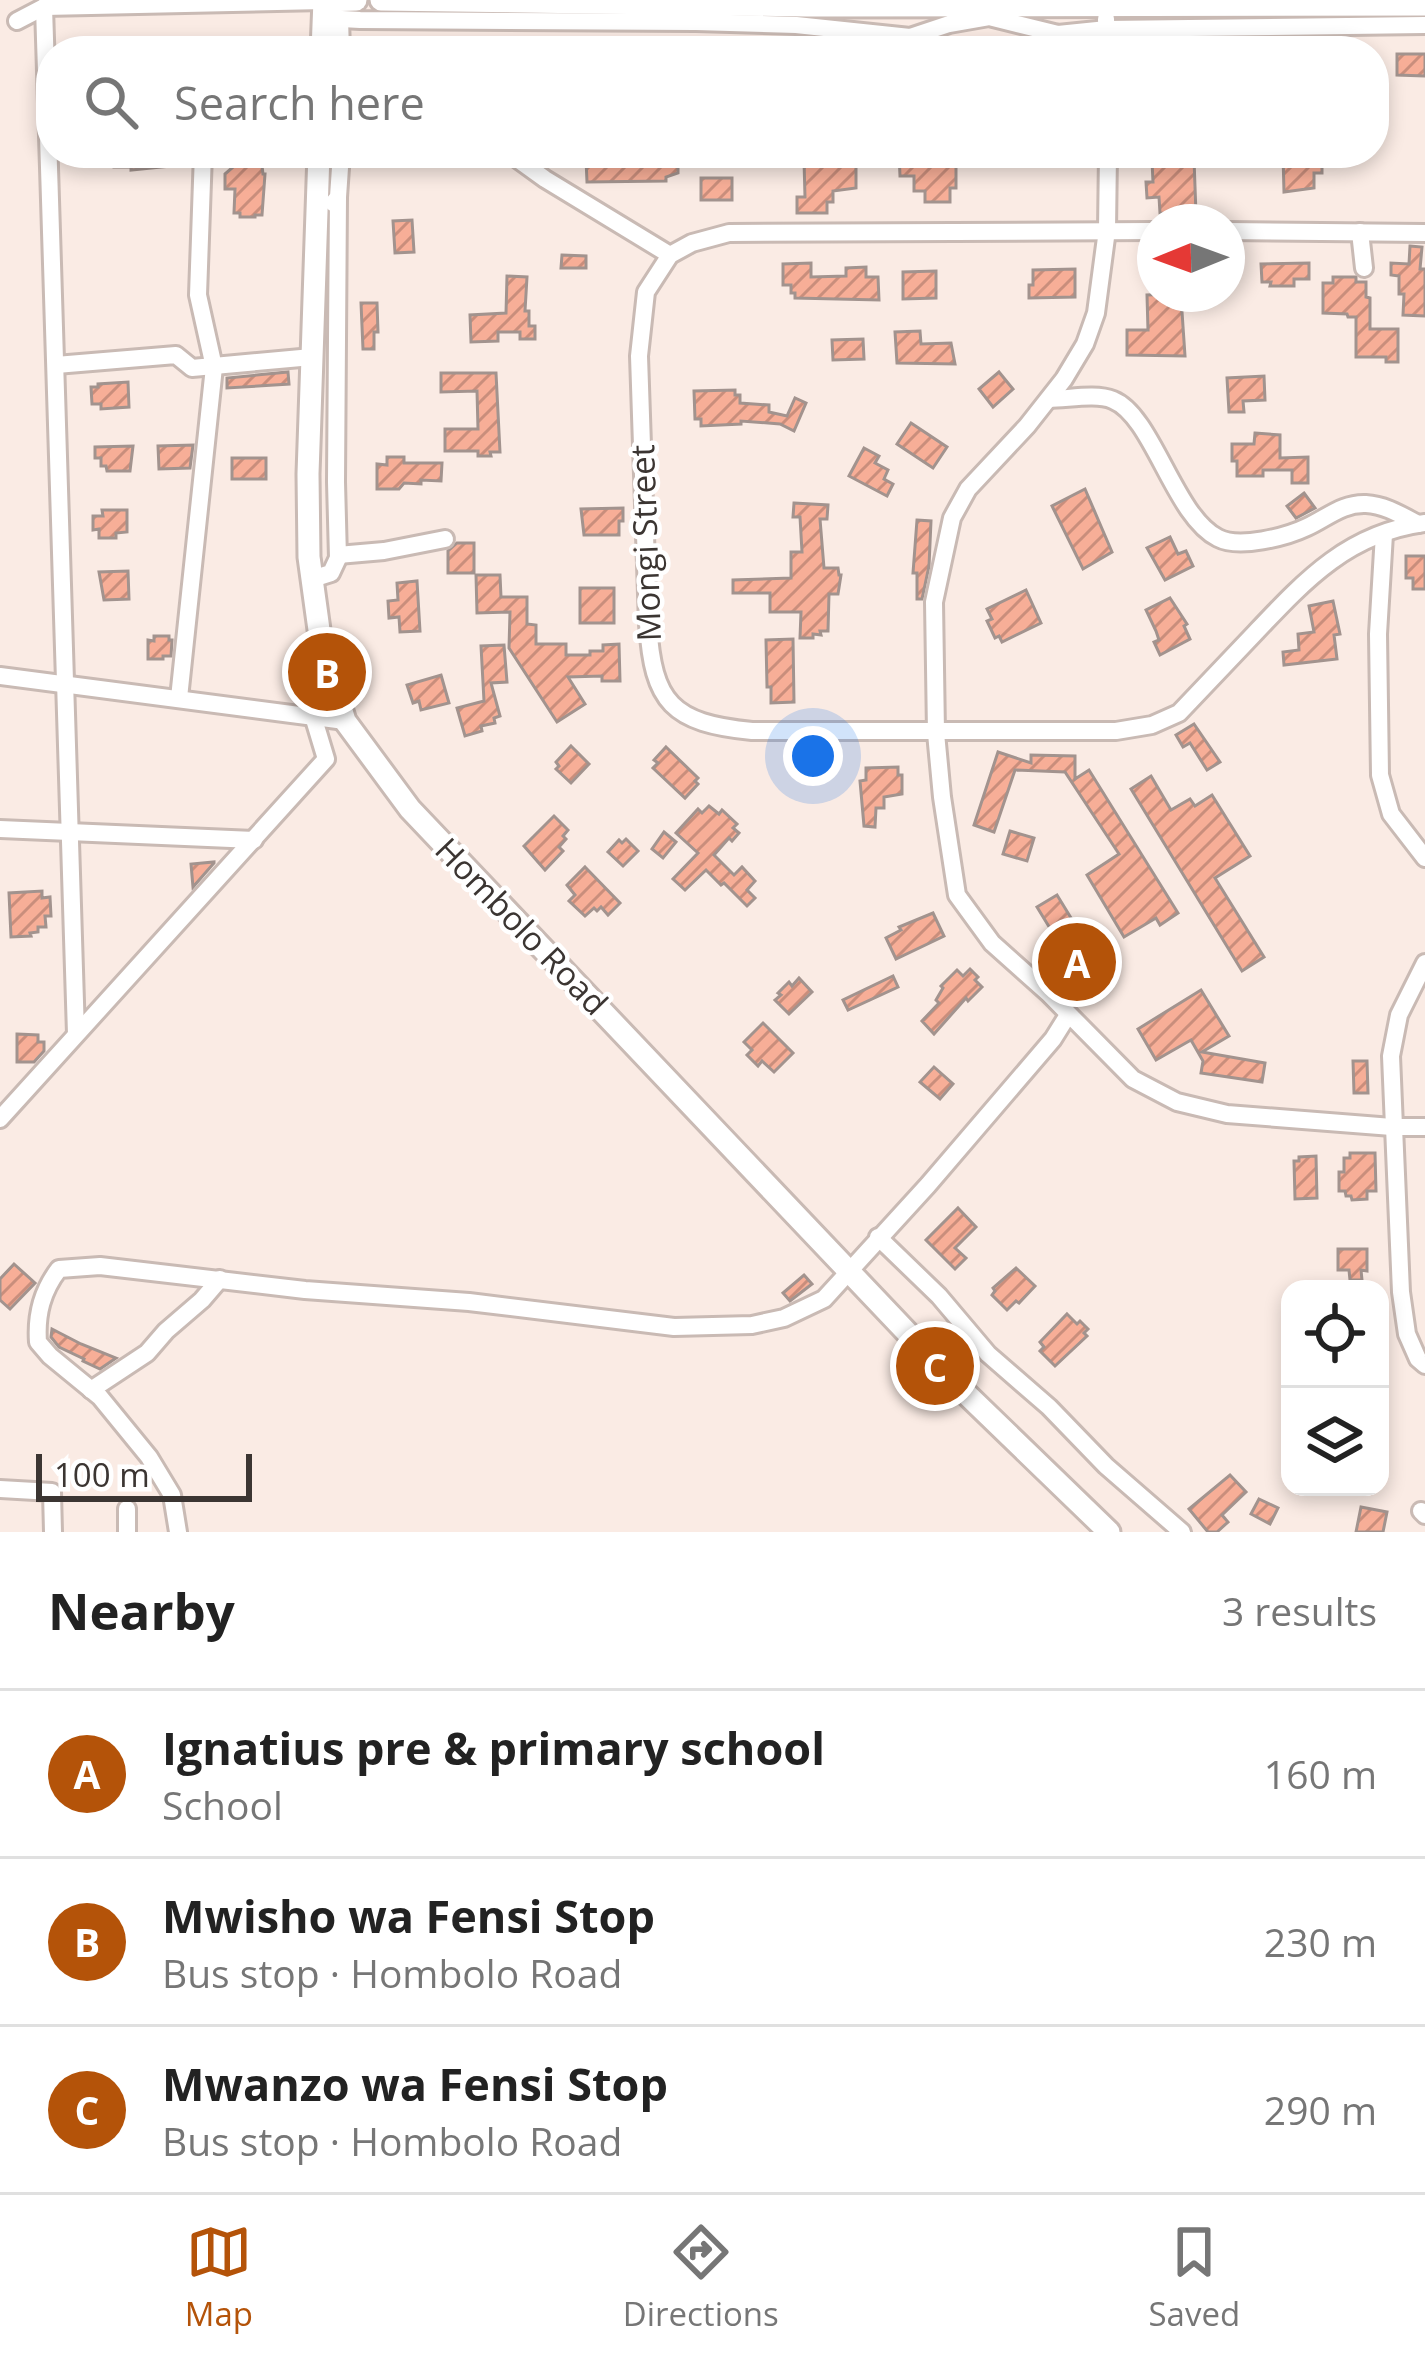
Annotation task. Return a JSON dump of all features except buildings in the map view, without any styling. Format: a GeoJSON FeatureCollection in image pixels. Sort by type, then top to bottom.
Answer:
{"type":"FeatureCollection","features":[{"type":"Feature","properties":{"kind":"street"},"geometry":{"type":"LineString","coordinates":[[328,9],[356,0]]}},
{"type":"Feature","properties":{"kind":"street"},"geometry":{"type":"LineString","coordinates":[[381,0],[1106,12],[1425,25]]}},
{"type":"Feature","properties":{"kind":"street"},"geometry":{"type":"LineString","coordinates":[[913,36],[989,17],[1058,34],[1106,12],[1425,5]]}},
{"type":"Feature","properties":{"kind":"street"},"geometry":{"type":"LineString","coordinates":[[44,7],[45,36]]}},
{"type":"Feature","properties":{"kind":"street"},"geometry":{"type":"LineString","coordinates":[[17,20],[44,7],[328,9],[796,25],[900,36]]}},
{"type":"Feature","properties":{"kind":"street"},"geometry":{"type":"LineString","coordinates":[[49,168],[76,1034]]}},
{"type":"Feature","properties":{"kind":"street"},"geometry":{"type":"LineString","coordinates":[[179,698],[214,367],[198,295],[202,168]]}},
{"type":"Feature","properties":{"kind":"street","name":"Hombolo Road"},"geometry":{"type":"LineString","coordinates":[[318,168],[309,557],[320,637],[345,721],[410,809],[1098,1528]]}},
{"type":"Feature","properties":{"kind":"street"},"geometry":{"type":"LineString","coordinates":[[312,579],[331,573],[338,555],[340,168]]}},
{"type":"Feature","properties":{"kind":"street"},"geometry":{"type":"LineString","coordinates":[[531,168],[670,255],[729,232],[1137,231]]}},
{"type":"Feature","properties":{"kind":"street"},"geometry":{"type":"LineString","coordinates":[[1108,168],[1107,230],[1096,313],[1085,344],[1028,426],[968,488],[952,518],[934,602],[936,733],[957,896],[992,943],[1133,1079],[1177,1102],[1227,1114],[1425,1127]]}},
{"type":"Feature","properties":{"kind":"street"},"geometry":{"type":"LineString","coordinates":[[316,221],[338,196]]}},
{"type":"Feature","properties":{"kind":"street"},"geometry":{"type":"LineString","coordinates":[[1245,231],[1425,233]]}},
{"type":"Feature","properties":{"kind":"street"},"geometry":{"type":"LineString","coordinates":[[1360,232],[1364,268]]}},
{"type":"Feature","properties":{"kind":"street","name":"Mongi Street"},"geometry":{"type":"LineString","coordinates":[[670,255],[646,292],[639,356],[651,667],[663,695],[681,712],[718,728],[936,733],[1116,731],[1152,725],[1179,713],[1301,585],[1335,556],[1364,539],[1421,524]]}},
{"type":"Feature","properties":{"kind":"street"},"geometry":{"type":"LineString","coordinates":[[56,365],[176,356],[192,368],[312,357]]}},
{"type":"Feature","properties":{"kind":"street"},"geometry":{"type":"LineString","coordinates":[[1049,399],[1102,398],[1120,404],[1138,424],[1197,523],[1223,542],[1243,544],[1300,530],[1336,509],[1367,504],[1421,524]]}},
{"type":"Feature","properties":{"kind":"street"},"geometry":{"type":"LineString","coordinates":[[1384,534],[1378,634],[1381,775],[1391,814],[1425,858]]}},
{"type":"Feature","properties":{"kind":"street"},"geometry":{"type":"LineString","coordinates":[[338,555],[446,539]]}},
{"type":"Feature","properties":{"kind":"street"},"geometry":{"type":"LineString","coordinates":[[0,676],[345,721]]}},
{"type":"Feature","properties":{"kind":"street"},"geometry":{"type":"LineString","coordinates":[[0,1119],[326,759],[313,716]]}},
{"type":"Feature","properties":{"kind":"street"},"geometry":{"type":"LineString","coordinates":[[0,829],[254,840]]}},
{"type":"Feature","properties":{"kind":"street"},"geometry":{"type":"LineString","coordinates":[[1425,963],[1399,1015],[1391,1056],[1401,1292],[1407,1334],[1425,1365]]}},
{"type":"Feature","properties":{"kind":"street"},"geometry":{"type":"LineString","coordinates":[[178,1532],[164,1480],[115,1414],[38,1342],[42,1298],[59,1269],[100,1265],[674,1328],[752,1325],[784,1318],[824,1299],[973,1133],[1068,1015]]}},
{"type":"Feature","properties":{"kind":"street"},"geometry":{"type":"LineString","coordinates":[[878,1237],[939,1296],[988,1354],[1182,1532]]}},
{"type":"Feature","properties":{"kind":"street"},"geometry":{"type":"LineString","coordinates":[[91,1390],[147,1353],[220,1279]]}},
{"type":"Feature","properties":{"kind":"street"},"geometry":{"type":"LineString","coordinates":[[0,1489],[52,1492],[53,1532]]}},
{"type":"Feature","properties":{"kind":"street"},"geometry":{"type":"LineString","coordinates":[[127,1509],[127,1532]]}},
{"type":"Feature","properties":{"kind":"place","name":"Mwisho wa Fensi Stop"},"geometry":{"type":"Point","coordinates":[327,672]}},
{"type":"Feature","properties":{"kind":"place","name":"Ignatius pre & primary school"},"geometry":{"type":"Point","coordinates":[1077,962]}},
{"type":"Feature","properties":{"kind":"place","name":"Mwanzo wa Fensi Stop"},"geometry":{"type":"Point","coordinates":[935,1366]}}]}
